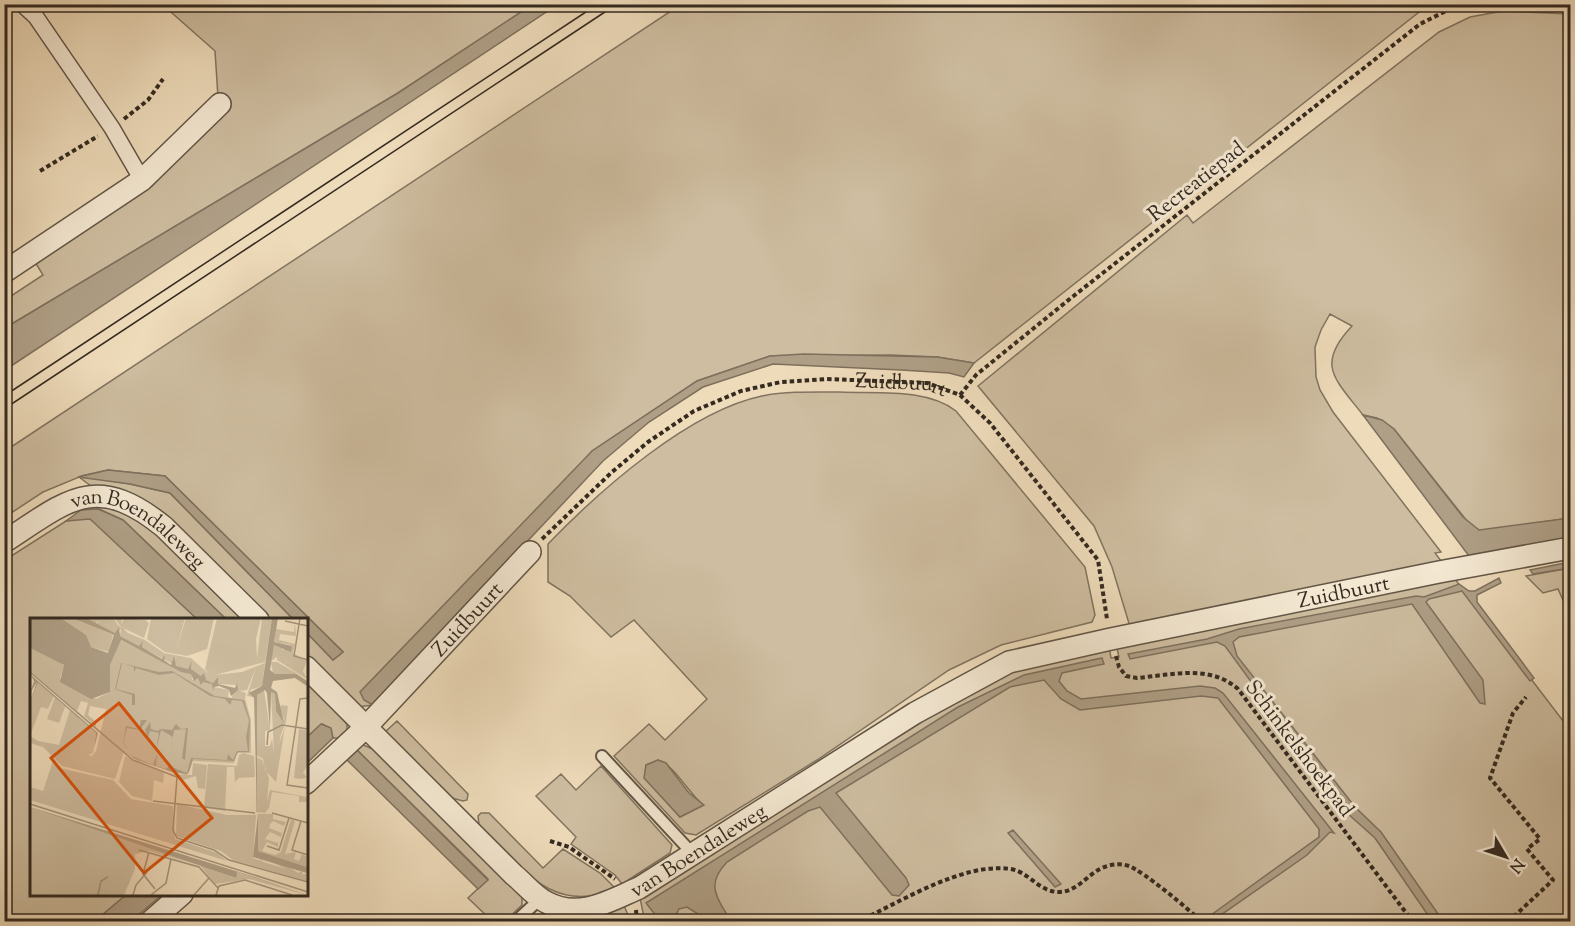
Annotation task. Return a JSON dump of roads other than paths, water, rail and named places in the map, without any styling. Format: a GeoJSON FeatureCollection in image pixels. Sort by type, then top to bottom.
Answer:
{"type":"FeatureCollection","features":[{"type":"Feature","properties":{"kind":"street"},"geometry":{"type":"LineString","coordinates":[[22,4],[36,17],[112,128],[142,180]]}},
{"type":"Feature","properties":{"kind":"street"},"geometry":{"type":"LineString","coordinates":[[4,272],[142,180],[220,104]]}},
{"type":"Feature","properties":{"kind":"street","name":"van Boendaleweg"},"geometry":{"type":"LineString","coordinates":[[4,542],[73,499],[93,495],[111,497],[147,513],[164,527],[256,618]]}},
{"type":"Feature","properties":{"kind":"street","name":"Zuidbuurt"},"geometry":{"type":"LineString","coordinates":[[1111,639],[1439,572],[1570,548]]}},
{"type":"Feature","properties":{"kind":"street","name":"Zuidbuurt"},"geometry":{"type":"LineString","coordinates":[[308,781],[366,727],[530,552]]}},
{"type":"Feature","properties":{"kind":"street","name":"van Boendaleweg"},"geometry":{"type":"LineString","coordinates":[[308,669],[514,875],[541,898],[572,910],[591,909],[626,894],[915,713],[1009,662],[1111,639]]}},
{"type":"Feature","properties":{"kind":"street"},"geometry":{"type":"LineString","coordinates":[[150,921],[180,896]]}},
{"type":"Feature","properties":{"kind":"lane"},"geometry":{"type":"LineString","coordinates":[[602,756],[693,854]]}},
{"type":"Feature","properties":{"kind":"lane"},"geometry":{"type":"LineString","coordinates":[[515,921],[541,898]]}},
{"type":"Feature","properties":{"kind":"tram line"},"geometry":{"type":"LineString","coordinates":[[4,396],[598,4]]}},
{"type":"Feature","properties":{"kind":"tram line"},"geometry":{"type":"LineString","coordinates":[[4,409],[617,4]]}}]}
